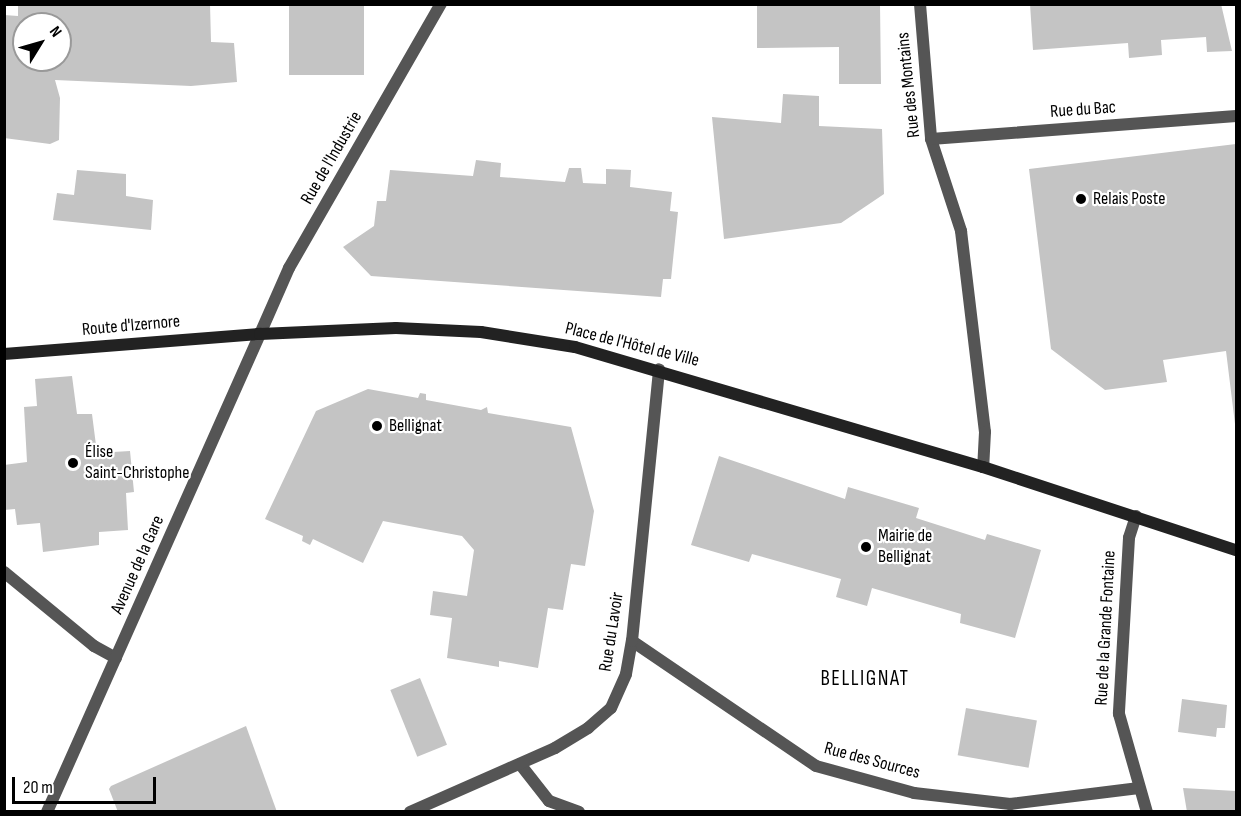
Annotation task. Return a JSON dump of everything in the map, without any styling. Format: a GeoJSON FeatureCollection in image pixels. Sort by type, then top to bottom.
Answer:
{"type":"FeatureCollection","features":[{"type":"Feature","properties":{"kind":"main road","name":"Place de l'Hôtel de Ville"},"geometry":{"type":"LineString","coordinates":[[260,334],[396,328],[481,332],[575,347],[659,369],[983,467],[1236,550]]}},
{"type":"Feature","properties":{"kind":"main road","name":"Route d'Izernore"},"geometry":{"type":"LineString","coordinates":[[4,354],[260,334]]}},
{"type":"Feature","properties":{"kind":"street","name":"Rue de l'Industrie"},"geometry":{"type":"LineString","coordinates":[[260,334],[289,268],[441,4]]}},
{"type":"Feature","properties":{"kind":"street","name":"Rue des Montains"},"geometry":{"type":"LineString","coordinates":[[920,4],[931,139],[961,231],[985,432],[983,467]]}},
{"type":"Feature","properties":{"kind":"street","name":"Rue du Bac"},"geometry":{"type":"LineString","coordinates":[[931,139],[1236,116]]}},
{"type":"Feature","properties":{"kind":"street","name":"Avenue de la Gare"},"geometry":{"type":"LineString","coordinates":[[47,812],[260,334]]}},
{"type":"Feature","properties":{"kind":"street","name":"Rue du Lavoir"},"geometry":{"type":"LineString","coordinates":[[411,812],[520,764],[588,728],[610,708],[626,674],[632,641],[659,369]]}},
{"type":"Feature","properties":{"kind":"street","name":"Rue de la Grande Fontaine"},"geometry":{"type":"LineString","coordinates":[[1136,516],[1129,538],[1119,714],[1147,812]]}},
{"type":"Feature","properties":{"kind":"street"},"geometry":{"type":"LineString","coordinates":[[4,572],[94,646],[116,658]]}},
{"type":"Feature","properties":{"kind":"street","name":"Rue des Sources"},"geometry":{"type":"LineString","coordinates":[[632,641],[816,766],[914,793],[1010,804],[1139,788]]}},
{"type":"Feature","properties":{"kind":"street"},"geometry":{"type":"LineString","coordinates":[[520,764],[549,801],[579,812]]}},
{"type":"Feature","properties":{"kind":"building"},"geometry":{"type":"Polygon","coordinates":[[[18,4],[210,4],[211,42],[234,43],[237,82],[191,86],[55,80],[60,98],[59,140],[50,144],[4,138],[4,15],[12,16],[12,72],[72,72],[72,12],[18,12],[18,4]]]}},
{"type":"Feature","properties":{"kind":"building"},"geometry":{"type":"Polygon","coordinates":[[[757,4],[880,4],[881,84],[839,84],[839,47],[757,48],[757,4]]]}},
{"type":"Feature","properties":{"kind":"building"},"geometry":{"type":"Polygon","coordinates":[[[1030,4],[1221,4],[1232,51],[1207,52],[1206,37],[1161,40],[1162,55],[1129,58],[1128,43],[1033,50],[1030,4]]]}},
{"type":"Feature","properties":{"kind":"building"},"geometry":{"type":"Polygon","coordinates":[[[289,5],[364,5],[364,75],[289,75],[289,5]]]}},
{"type":"Feature","properties":{"kind":"building"},"geometry":{"type":"Polygon","coordinates":[[[783,94],[819,96],[819,126],[882,129],[884,194],[841,223],[724,239],[712,117],[781,123],[783,94]]]}},
{"type":"Feature","properties":{"kind":"building"},"geometry":{"type":"Polygon","coordinates":[[[1236,144],[1235,424],[1226,351],[1163,360],[1167,382],[1105,390],[1051,349],[1029,169],[1236,144]]]}},
{"type":"Feature","properties":{"kind":"building"},"geometry":{"type":"Polygon","coordinates":[[[476,160],[501,163],[500,177],[565,182],[569,168],[581,168],[583,183],[606,184],[606,169],[631,170],[630,187],[672,192],[670,211],[678,212],[671,279],[663,279],[661,297],[371,276],[343,247],[374,226],[377,201],[386,201],[390,170],[473,176],[476,160]]]}},
{"type":"Feature","properties":{"kind":"building"},"geometry":{"type":"Polygon","coordinates":[[[77,170],[126,174],[126,196],[153,200],[151,230],[53,220],[57,193],[74,195],[77,170]]]}},
{"type":"Feature","properties":{"kind":"building","name":"Élise Saint-Christophe"},"geometry":{"type":"Polygon","coordinates":[[[72,376],[77,414],[92,414],[97,453],[130,451],[134,492],[126,493],[128,530],[99,532],[99,545],[43,552],[40,523],[17,525],[15,509],[4,510],[4,465],[27,462],[24,407],[37,406],[35,379],[72,376]]]}},
{"type":"Feature","properties":{"kind":"building"},"geometry":{"type":"Polygon","coordinates":[[[368,389],[418,398],[420,393],[426,394],[426,400],[481,410],[487,407],[488,413],[571,427],[594,511],[585,566],[571,564],[563,610],[548,608],[538,668],[499,661],[499,667],[447,658],[452,618],[430,615],[433,591],[467,596],[474,550],[462,536],[383,521],[363,563],[313,539],[310,545],[302,541],[303,536],[265,519],[316,411],[368,389]]]}},
{"type":"Feature","properties":{"kind":"building","name":"Mairie de Bellignat"},"geometry":{"type":"Polygon","coordinates":[[[719,456],[845,499],[848,487],[919,508],[916,518],[985,540],[987,534],[1041,550],[1015,638],[960,623],[961,614],[872,588],[867,606],[836,597],[841,579],[752,554],[749,562],[691,545],[719,456]]]}},
{"type":"Feature","properties":{"kind":"building"},"geometry":{"type":"Polygon","coordinates":[[[420,678],[447,745],[417,757],[390,690],[420,678]]]}},
{"type":"Feature","properties":{"kind":"building"},"geometry":{"type":"Polygon","coordinates":[[[1182,699],[1227,705],[1225,728],[1217,728],[1216,737],[1178,732],[1182,699]]]}},
{"type":"Feature","properties":{"kind":"building"},"geometry":{"type":"Polygon","coordinates":[[[966,708],[1037,721],[1029,768],[958,755],[966,708]]]}},
{"type":"Feature","properties":{"kind":"building"},"geometry":{"type":"Polygon","coordinates":[[[246,726],[277,812],[118,812],[109,789],[111,786],[246,726]]]}},
{"type":"Feature","properties":{"kind":"building"},"geometry":{"type":"Polygon","coordinates":[[[1183,788],[1236,791],[1236,812],[1187,812],[1183,788]]]}},
{"type":"Feature","properties":{"kind":"place","name":"Relais Poste"},"geometry":{"type":"Point","coordinates":[1081,199]}},
{"type":"Feature","properties":{"kind":"place","name":"Bellignat"},"geometry":{"type":"Point","coordinates":[377,426]}},
{"type":"Feature","properties":{"kind":"place","name":"Élise Saint-Christophe"},"geometry":{"type":"Point","coordinates":[73,463]}},
{"type":"Feature","properties":{"kind":"place","name":"Mairie de Bellignat"},"geometry":{"type":"Point","coordinates":[866,547]}},
{"type":"Feature","properties":{"kind":"district","name":"BELLIGNAT"},"geometry":{"type":"Point","coordinates":[865,679]}}]}
